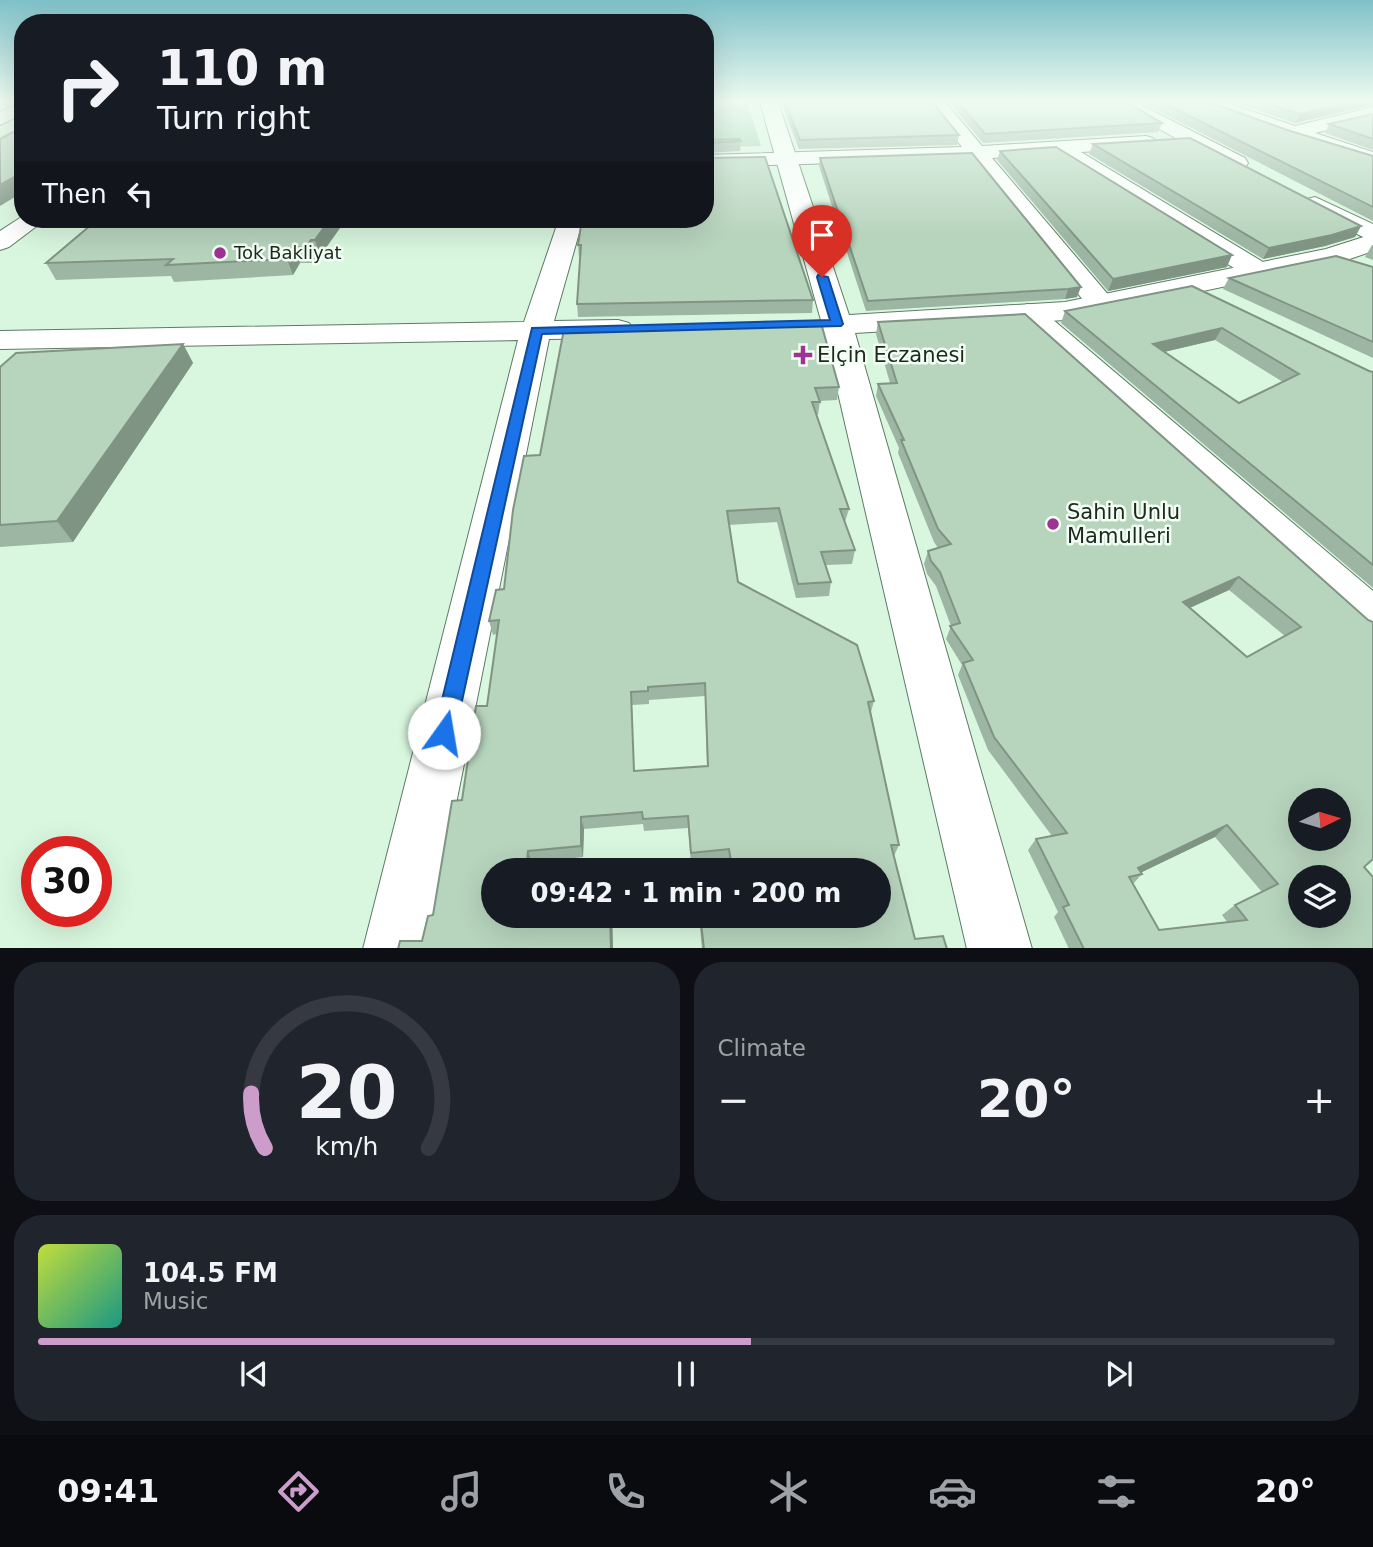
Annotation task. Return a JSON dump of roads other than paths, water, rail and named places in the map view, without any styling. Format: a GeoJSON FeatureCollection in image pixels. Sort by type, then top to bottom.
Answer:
{"type":"FeatureCollection","features":[{"type":"Feature","properties":{"kind":"street"},"geometry":{"type":"LineString","coordinates":[[782,146],[823,324],[1000,948]]}},
{"type":"Feature","properties":{"kind":"street"},"geometry":{"type":"LineString","coordinates":[[971,146],[1101,303]]}},
{"type":"Feature","properties":{"kind":"street"},"geometry":{"type":"LineString","coordinates":[[714,161],[977,153],[1085,146]]}},
{"type":"Feature","properties":{"kind":"street"},"geometry":{"type":"LineString","coordinates":[[1204,146],[1251,171]]}},
{"type":"Feature","properties":{"kind":"street"},"geometry":{"type":"LineString","coordinates":[[1215,152],[1237,146]]}},
{"type":"Feature","properties":{"kind":"street"},"geometry":{"type":"LineString","coordinates":[[1339,146],[1373,159]]}},
{"type":"Feature","properties":{"kind":"street"},"geometry":{"type":"LineString","coordinates":[[1059,148],[1258,271]]}},
{"type":"Feature","properties":{"kind":"street"},"geometry":{"type":"LineString","coordinates":[[1300,196],[1373,234]]}},
{"type":"Feature","properties":{"kind":"street"},"geometry":{"type":"LineString","coordinates":[[0,242],[21,228]]}},
{"type":"Feature","properties":{"kind":"street"},"geometry":{"type":"LineString","coordinates":[[396,948],[536,330],[568,228]]}},
{"type":"Feature","properties":{"kind":"street"},"geometry":{"type":"LineString","coordinates":[[823,324],[1065,311],[1332,256],[1373,242]]}},
{"type":"Feature","properties":{"kind":"street"},"geometry":{"type":"LineString","coordinates":[[1332,256],[1373,271]]}},
{"type":"Feature","properties":{"kind":"street"},"geometry":{"type":"LineString","coordinates":[[1190,285],[1226,303]]}},
{"type":"Feature","properties":{"kind":"street"},"geometry":{"type":"LineString","coordinates":[[1028,313],[1373,618]]}},
{"type":"Feature","properties":{"kind":"street"},"geometry":{"type":"LineString","coordinates":[[0,341],[646,328]]}},
{"type":"Feature","properties":{"kind":"place","name":"Tok Bakliyat"},"geometry":{"type":"Point","coordinates":[220,253]}},
{"type":"Feature","properties":{"kind":"place","name":"Elçin Eczanesi"},"geometry":{"type":"Point","coordinates":[803,355]}},
{"type":"Feature","properties":{"kind":"place","name":"Sahin Unlu Mamulleri"},"geometry":{"type":"Point","coordinates":[1053,524]}}]}
